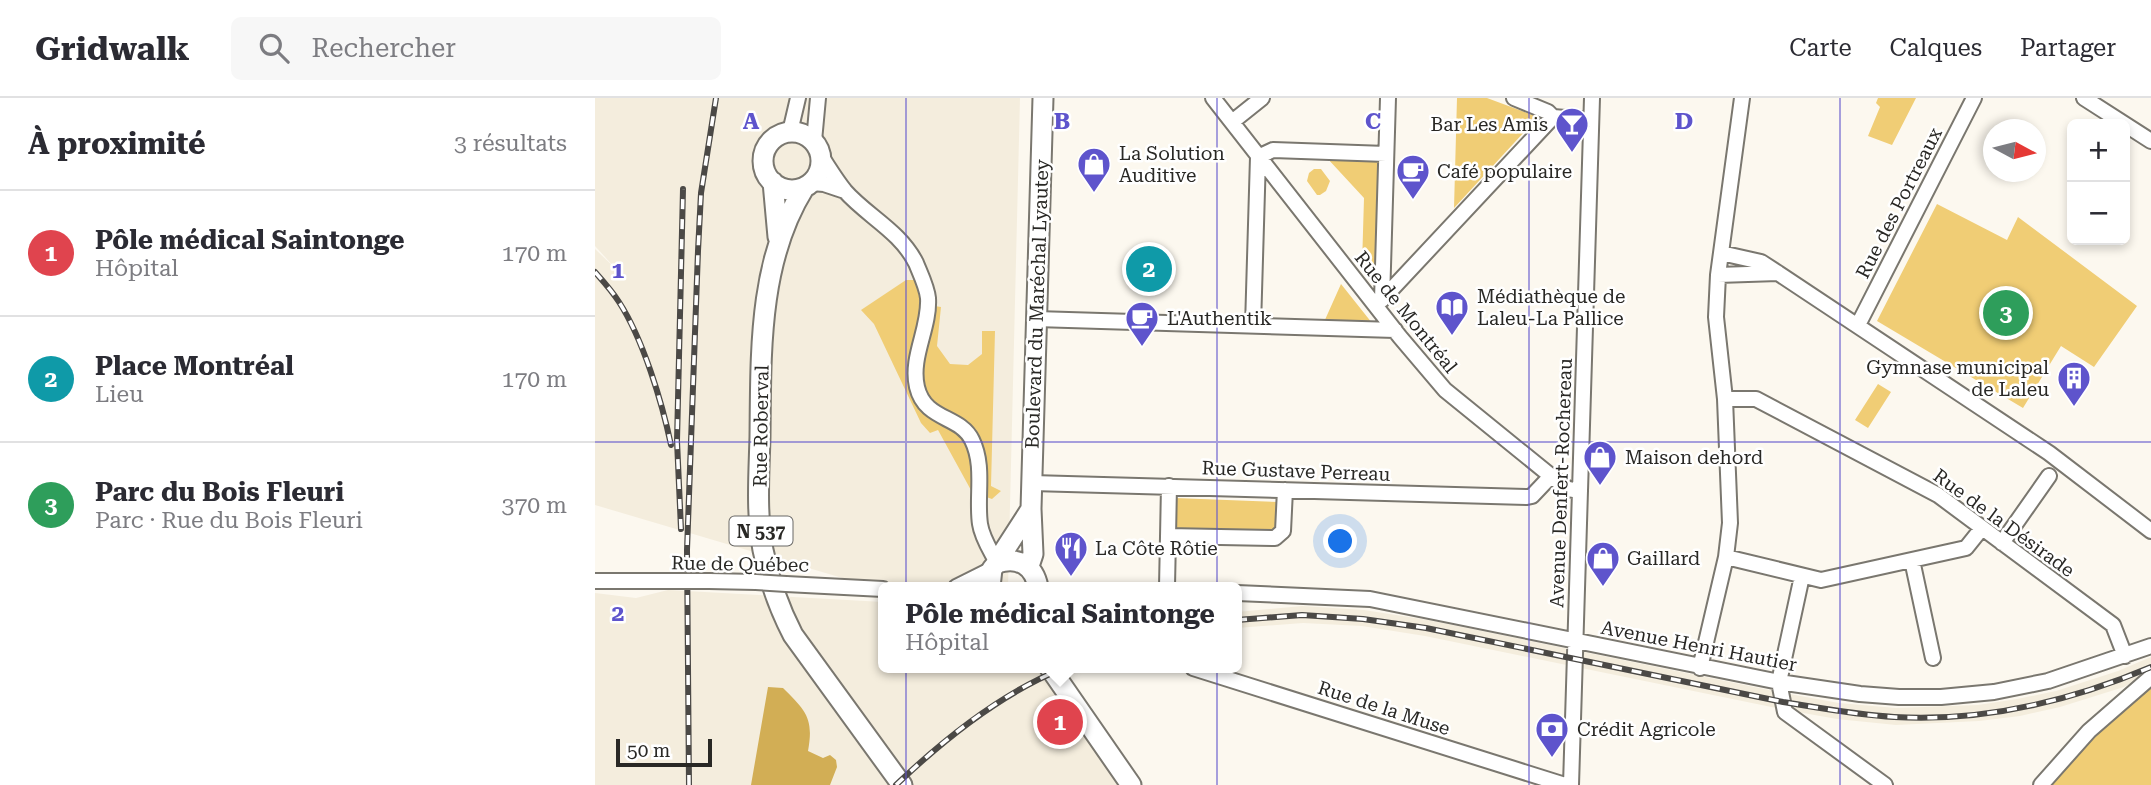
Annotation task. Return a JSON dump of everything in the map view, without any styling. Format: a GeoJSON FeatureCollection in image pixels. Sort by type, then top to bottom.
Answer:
{"type":"FeatureCollection","features":[{"type":"Feature","properties":{"kind":"main road","name":"Boulevard du Maréchal Lyautey"},"geometry":{"type":"LineString","coordinates":[[1029,566],[1033,554],[1031,509],[1043,98]]}},
{"type":"Feature","properties":{"kind":"main road"},"geometry":{"type":"LineString","coordinates":[[790,132],[807,136],[817,149],[821,166],[807,185],[791,190],[773,182],[764,166],[767,147],[773,140],[790,132]]}},
{"type":"Feature","properties":{"kind":"main road","name":"Rue Roberval"},"geometry":{"type":"LineString","coordinates":[[773,182],[779,238]]}},
{"type":"Feature","properties":{"kind":"main road","name":"Rue Roberval"},"geometry":{"type":"LineString","coordinates":[[807,185],[792,206],[779,238],[767,293],[762,345],[759,469],[763,548],[778,604],[793,635],[901,785]]}},
{"type":"Feature","properties":{"kind":"main road"},"geometry":{"type":"LineString","coordinates":[[995,570],[1031,509]]}},
{"type":"Feature","properties":{"kind":"main road"},"geometry":{"type":"LineString","coordinates":[[995,570],[1016,561],[1029,566],[1037,582]]}},
{"type":"Feature","properties":{"kind":"main road"},"geometry":{"type":"LineString","coordinates":[[1053,673],[1131,785]]}},
{"type":"Feature","properties":{"kind":"street"},"geometry":{"type":"LineString","coordinates":[[790,132],[798,98]]}},
{"type":"Feature","properties":{"kind":"street"},"geometry":{"type":"LineString","coordinates":[[818,98],[817,149],[846,192]]}},
{"type":"Feature","properties":{"kind":"street","name":"Rue de Montréal"},"geometry":{"type":"LineString","coordinates":[[1213,98],[1379,303],[1395,330],[1445,390],[1568,489],[1580,491]]}},
{"type":"Feature","properties":{"kind":"street"},"geometry":{"type":"LineString","coordinates":[[1232,122],[1262,98]]}},
{"type":"Feature","properties":{"kind":"street"},"geometry":{"type":"LineString","coordinates":[[1379,303],[1388,98]]}},
{"type":"Feature","properties":{"kind":"street"},"geometry":{"type":"LineString","coordinates":[[1514,98],[1548,112],[1553,117],[1591,120]]}},
{"type":"Feature","properties":{"kind":"street","name":"Avenue Denfert-Rochereau"},"geometry":{"type":"LineString","coordinates":[[1571,785],[1592,98]]}},
{"type":"Feature","properties":{"kind":"street"},"geometry":{"type":"LineString","coordinates":[[1700,668],[1726,557],[1730,523],[1725,399],[1716,317],[1718,275],[1742,98]]}},
{"type":"Feature","properties":{"kind":"street","name":"Rue des Portreaux"},"geometry":{"type":"LineString","coordinates":[[1858,325],[1974,98]]}},
{"type":"Feature","properties":{"kind":"street"},"geometry":{"type":"LineString","coordinates":[[2084,98],[2151,141]]}},
{"type":"Feature","properties":{"kind":"street"},"geometry":{"type":"LineString","coordinates":[[1379,303],[1553,117]]}},
{"type":"Feature","properties":{"kind":"street"},"geometry":{"type":"LineString","coordinates":[[1253,326],[1258,156],[1273,150],[1386,154]]}},
{"type":"Feature","properties":{"kind":"street"},"geometry":{"type":"LineString","coordinates":[[807,185],[833,186],[846,192],[879,219],[915,262],[928,296],[916,363],[918,391],[923,403],[968,432],[974,444],[979,475],[981,526],[995,570],[967,582]]}},
{"type":"Feature","properties":{"kind":"street"},"geometry":{"type":"LineString","coordinates":[[1721,253],[1761,262],[1778,272],[2049,453],[2151,531]]}},
{"type":"Feature","properties":{"kind":"street"},"geometry":{"type":"LineString","coordinates":[[1718,275],[1778,272]]}},
{"type":"Feature","properties":{"kind":"street"},"geometry":{"type":"LineString","coordinates":[[1037,319],[1395,330]]}},
{"type":"Feature","properties":{"kind":"street","name":"Rue de la Désirade"},"geometry":{"type":"LineString","coordinates":[[1725,399],[1756,399],[1938,495],[2113,625],[2125,656]]}},
{"type":"Feature","properties":{"kind":"street","name":"Rue Gustave Perreau"},"geometry":{"type":"LineString","coordinates":[[1032,483],[1527,497],[1532,496],[1551,476]]}},
{"type":"Feature","properties":{"kind":"street"},"geometry":{"type":"LineString","coordinates":[[2002,543],[2049,476]]}},
{"type":"Feature","properties":{"kind":"street"},"geometry":{"type":"LineString","coordinates":[[1167,582],[1170,486]]}},
{"type":"Feature","properties":{"kind":"street"},"geometry":{"type":"LineString","coordinates":[[1168,536],[1275,538],[1283,531],[1285,490]]}},
{"type":"Feature","properties":{"kind":"street"},"geometry":{"type":"LineString","coordinates":[[1726,557],[1821,580],[1966,548],[1982,528]]}},
{"type":"Feature","properties":{"kind":"street"},"geometry":{"type":"LineString","coordinates":[[1912,560],[1933,658]]}},
{"type":"Feature","properties":{"kind":"street"},"geometry":{"type":"LineString","coordinates":[[1801,576],[1779,682],[1785,712],[1885,785]]}},
{"type":"Feature","properties":{"kind":"street","name":"Rue de Québec"},"geometry":{"type":"LineString","coordinates":[[595,581],[755,582],[878,589]]}},
{"type":"Feature","properties":{"kind":"street","name":"Avenue Henri Hautier"},"geometry":{"type":"LineString","coordinates":[[1242,593],[1370,599],[1700,668],[1860,694],[1941,697],[1994,692],[2048,681],[2151,647]]}},
{"type":"Feature","properties":{"kind":"street","name":"Rue de la Muse"},"geometry":{"type":"LineString","coordinates":[[1208,673],[1565,785]]}},
{"type":"Feature","properties":{"kind":"street"},"geometry":{"type":"LineString","coordinates":[[2041,785],[2089,731],[2151,677]]}},
{"type":"Feature","properties":{"kind":"shaded area"},"geometry":{"type":"Polygon","coordinates":[[[595,98],[1020,98],[1008,582],[878,582],[878,589],[595,505],[595,249],[616,269],[595,246],[595,98]]]}},
{"type":"Feature","properties":{"kind":"shaded area"},"geometry":{"type":"Polygon","coordinates":[[[1457,98],[1487,98],[1538,117],[1454,208],[1457,98]]]}},
{"type":"Feature","properties":{"kind":"shaded area"},"geometry":{"type":"Polygon","coordinates":[[[1878,98],[1916,98],[1892,145],[1868,136],[1880,107],[1876,103],[1878,98]]]}},
{"type":"Feature","properties":{"kind":"shaded area"},"geometry":{"type":"Polygon","coordinates":[[[1327,158],[1380,159],[1376,266],[1362,266],[1364,198],[1327,158]]]}},
{"type":"Feature","properties":{"kind":"shaded area"},"geometry":{"type":"Polygon","coordinates":[[[1314,169],[1321,169],[1330,181],[1326,191],[1320,195],[1317,195],[1307,181],[1309,173],[1314,169]]]}},
{"type":"Feature","properties":{"kind":"shaded area"},"geometry":{"type":"Polygon","coordinates":[[[1937,204],[2007,240],[2018,217],[2137,306],[2094,367],[2061,346],[2023,408],[1877,321],[1937,204]]]}},
{"type":"Feature","properties":{"kind":"shaded area"},"geometry":{"type":"Polygon","coordinates":[[[906,280],[922,280],[928,305],[941,307],[937,346],[950,364],[968,365],[982,354],[982,331],[995,331],[991,486],[1001,491],[992,499],[972,492],[938,430],[930,433],[921,423],[874,324],[861,310],[906,280]]]}},
{"type":"Feature","properties":{"kind":"shaded area"},"geometry":{"type":"Polygon","coordinates":[[[1341,284],[1372,323],[1324,322],[1341,284]]]}},
{"type":"Feature","properties":{"kind":"shaded area"},"geometry":{"type":"Polygon","coordinates":[[[1878,384],[1891,392],[1868,428],[1855,420],[1878,384]]]}},
{"type":"Feature","properties":{"kind":"shaded area"},"geometry":{"type":"Polygon","coordinates":[[[1175,498],[1279,502],[1277,531],[1178,532],[1174,528],[1175,498]]]}},
{"type":"Feature","properties":{"kind":"shaded area"},"geometry":{"type":"Polygon","coordinates":[[[668,590],[878,602],[878,673],[1071,673],[1052,680],[1121,785],[595,785],[595,593],[636,598],[668,590]]]}},
{"type":"Feature","properties":{"kind":"shaded area"},"geometry":{"type":"Polygon","coordinates":[[[1302,606],[1364,610],[1428,620],[1784,693],[1839,703],[1896,708],[1978,705],[2017,699],[2056,691],[2151,657],[2151,672],[2124,687],[2020,716],[1896,725],[1837,719],[1781,709],[1425,636],[1362,626],[1303,623],[1242,628],[1242,612],[1302,606]]]}},
{"type":"Feature","properties":{"kind":"shaded area"},"geometry":{"type":"Polygon","coordinates":[[[2151,686],[2151,785],[2045,785],[2116,712],[2151,686]]]}},
{"type":"Feature","properties":{"kind":"shaded area"},"geometry":{"type":"Polygon","coordinates":[[[768,687],[783,688],[803,709],[810,730],[808,751],[823,758],[830,755],[836,760],[837,767],[830,785],[751,785],[768,687]]]}},
{"type":"Feature","properties":{"kind":"railway"},"geometry":{"type":"LineString","coordinates":[[689,785],[687,550],[698,251],[701,193],[716,98]]}},
{"type":"Feature","properties":{"kind":"railway"},"geometry":{"type":"LineString","coordinates":[[681,529],[677,441],[683,189]]}},
{"type":"Feature","properties":{"kind":"railway"},"geometry":{"type":"LineString","coordinates":[[595,272],[619,302],[644,352],[671,445]]}},
{"type":"Feature","properties":{"kind":"railway"},"geometry":{"type":"LineString","coordinates":[[1242,620],[1302,615],[1363,619],[1426,628],[1783,702],[1894,717],[1960,716],[2025,707],[2089,690],[2151,667]]}},
{"type":"Feature","properties":{"kind":"railway"},"geometry":{"type":"LineString","coordinates":[[896,785],[974,719],[1018,690],[1052,673]]}},
{"type":"Feature","properties":{"kind":"place","name":"Bar Les Amis"},"geometry":{"type":"Point","coordinates":[1572,154]}},
{"type":"Feature","properties":{"kind":"place","name":"La Solution Auditive"},"geometry":{"type":"Point","coordinates":[1094,194]}},
{"type":"Feature","properties":{"kind":"place","name":"Café populaire"},"geometry":{"type":"Point","coordinates":[1413,201]}},
{"type":"Feature","properties":{"kind":"place","name":"Place Montréal"},"geometry":{"type":"Point","coordinates":[1149,269]}},
{"type":"Feature","properties":{"kind":"place","name":"Parc du Bois Fleuri"},"geometry":{"type":"Point","coordinates":[2006,313]}},
{"type":"Feature","properties":{"kind":"place","name":"Médiathèque de Laleu-La Pallice"},"geometry":{"type":"Point","coordinates":[1452,337]}},
{"type":"Feature","properties":{"kind":"place","name":"L'Authentik"},"geometry":{"type":"Point","coordinates":[1142,348]}},
{"type":"Feature","properties":{"kind":"place","name":"Gymnase municipal de Laleu"},"geometry":{"type":"Point","coordinates":[2074,408]}},
{"type":"Feature","properties":{"kind":"place","name":"Maison dehord"},"geometry":{"type":"Point","coordinates":[1600,487]}},
{"type":"Feature","properties":{"kind":"place","name":"La Côte Rôtie"},"geometry":{"type":"Point","coordinates":[1071,578]}},
{"type":"Feature","properties":{"kind":"place","name":"Gaillard"},"geometry":{"type":"Point","coordinates":[1603,588]}},
{"type":"Feature","properties":{"kind":"place","name":"Pôle médical Saintonge"},"geometry":{"type":"Point","coordinates":[1060,722]}},
{"type":"Feature","properties":{"kind":"place","name":"Crédit Agricole"},"geometry":{"type":"Point","coordinates":[1552,759]}}]}
